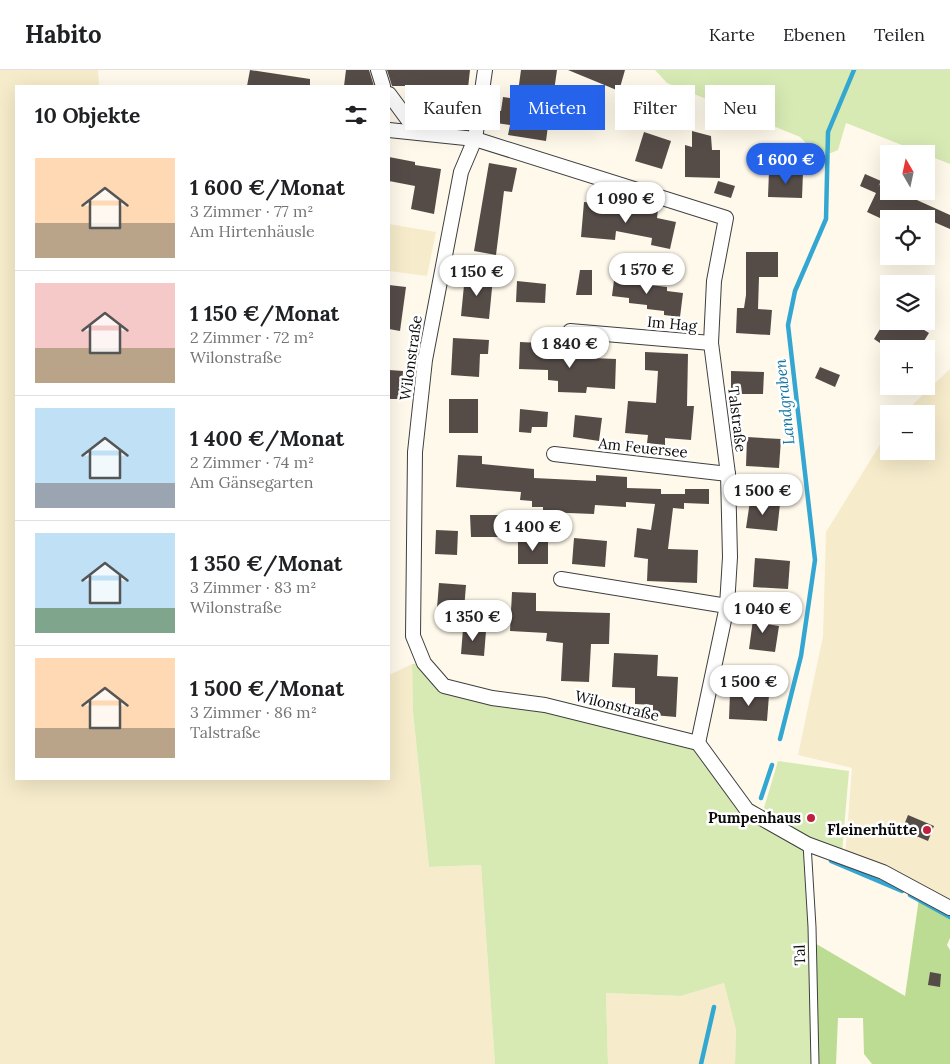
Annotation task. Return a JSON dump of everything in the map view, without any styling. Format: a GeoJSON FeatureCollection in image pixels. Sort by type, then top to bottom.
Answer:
{"type":"FeatureCollection","features":[{"type":"Feature","properties":{"kind":"street"},"geometry":{"type":"LineString","coordinates":[[378,70],[383,85]]}},
{"type":"Feature","properties":{"kind":"street","name":"Wilonstraße"},"geometry":{"type":"LineString","coordinates":[[486,70],[475,139],[461,172],[425,360],[415,452],[413,636],[424,662],[444,686],[492,698],[545,705],[698,743]]}},
{"type":"Feature","properties":{"kind":"street"},"geometry":{"type":"LineString","coordinates":[[390,95],[417,132]]}},
{"type":"Feature","properties":{"kind":"street"},"geometry":{"type":"LineString","coordinates":[[390,130],[475,139]]}},
{"type":"Feature","properties":{"kind":"street","name":"Talstraße"},"geometry":{"type":"LineString","coordinates":[[475,139],[726,218],[714,281],[711,343],[728,474],[730,557],[727,606],[698,743]]}},
{"type":"Feature","properties":{"kind":"street","name":"Im Hag"},"geometry":{"type":"LineString","coordinates":[[570,332],[711,343]]}},
{"type":"Feature","properties":{"kind":"street","name":"Am Feuersee"},"geometry":{"type":"LineString","coordinates":[[554,454],[728,474]]}},
{"type":"Feature","properties":{"kind":"street"},"geometry":{"type":"LineString","coordinates":[[561,579],[727,606]]}},
{"type":"Feature","properties":{"kind":"street"},"geometry":{"type":"LineString","coordinates":[[698,743],[747,810],[807,844],[883,872],[950,908]]}},
{"type":"Feature","properties":{"kind":"lane","name":"Tal"},"geometry":{"type":"LineString","coordinates":[[807,844],[812,927],[816,1064]]}},
{"type":"Feature","properties":{"kind":"shaded area"},"geometry":{"type":"Polygon","coordinates":[[[0,70],[98,70],[99,85],[15,85],[15,780],[390,780],[390,675],[412,664],[413,712],[429,867],[481,865],[495,1064],[0,1064],[0,70]]]}},
{"type":"Feature","properties":{"kind":"shaded area"},"geometry":{"type":"Polygon","coordinates":[[[390,224],[436,232],[427,276],[390,271],[390,224]]]}},
{"type":"Feature","properties":{"kind":"shaded area"},"geometry":{"type":"Polygon","coordinates":[[[950,369],[950,908],[845,858],[852,768],[798,755],[823,636],[826,532],[880,445],[880,460],[935,460],[935,405],[912,405],[923,395],[935,395],[935,383],[950,369]]]}},
{"type":"Feature","properties":{"kind":"shaded area"},"geometry":{"type":"Polygon","coordinates":[[[724,983],[736,1030],[735,1064],[608,1064],[606,993],[681,996],[724,983]]]}},
{"type":"Feature","properties":{"kind":"green space"},"geometry":{"type":"Polygon","coordinates":[[[655,70],[950,70],[950,164],[935,158],[935,145],[902,145],[846,123],[838,150],[831,153],[816,153],[800,137],[775,127],[775,85],[705,85],[705,98],[695,94],[695,85],[672,85],[667,83],[655,70]]]}},
{"type":"Feature","properties":{"kind":"green space"},"geometry":{"type":"Polygon","coordinates":[[[424,663],[444,686],[698,743],[747,810],[807,844],[815,1064],[735,1064],[736,1030],[724,983],[681,996],[606,993],[608,1064],[495,1064],[481,865],[429,867],[413,712],[412,664],[424,663]]]}},
{"type":"Feature","properties":{"kind":"green space"},"geometry":{"type":"Polygon","coordinates":[[[778,761],[849,771],[842,852],[812,841],[764,808],[778,761]]]}},
{"type":"Feature","properties":{"kind":"green space"},"geometry":{"type":"Polygon","coordinates":[[[920,891],[950,908],[950,938],[947,945],[950,950],[950,1064],[872,1064],[864,1054],[863,1018],[838,1018],[836,1064],[815,1064],[813,942],[905,996],[920,891]]]}},
{"type":"Feature","properties":{"kind":"building"},"geometry":{"type":"Polygon","coordinates":[[[250,70],[310,79],[310,85],[247,85],[250,70]]]}},
{"type":"Feature","properties":{"kind":"building"},"geometry":{"type":"Polygon","coordinates":[[[346,70],[369,70],[374,85],[344,85],[346,70]]]}},
{"type":"Feature","properties":{"kind":"building"},"geometry":{"type":"Polygon","coordinates":[[[387,70],[470,70],[468,85],[392,86],[387,70]]]}},
{"type":"Feature","properties":{"kind":"building"},"geometry":{"type":"Polygon","coordinates":[[[521,70],[557,70],[555,85],[519,85],[521,70]]]}},
{"type":"Feature","properties":{"kind":"building"},"geometry":{"type":"Polygon","coordinates":[[[568,70],[625,70],[621,85],[615,85],[615,89],[568,70]]]}},
{"type":"Feature","properties":{"kind":"building"},"geometry":{"type":"Polygon","coordinates":[[[503,97],[510,98],[510,125],[500,124],[503,97]]]}},
{"type":"Feature","properties":{"kind":"building"},"geometry":{"type":"Polygon","coordinates":[[[510,125],[510,130],[547,130],[546,141],[508,135],[510,125]]]}},
{"type":"Feature","properties":{"kind":"building"},"geometry":{"type":"Polygon","coordinates":[[[692,131],[711,136],[712,150],[720,150],[720,178],[685,177],[685,145],[692,147],[692,131]]]}},
{"type":"Feature","properties":{"kind":"building"},"geometry":{"type":"Polygon","coordinates":[[[644,132],[671,141],[662,169],[635,161],[644,132]]]}},
{"type":"Feature","properties":{"kind":"building"},"geometry":{"type":"Polygon","coordinates":[[[390,157],[415,162],[415,165],[441,169],[434,214],[411,209],[415,186],[390,181],[390,157]]]}},
{"type":"Feature","properties":{"kind":"building"},"geometry":{"type":"Polygon","coordinates":[[[489,163],[517,168],[512,192],[504,191],[496,255],[474,251],[489,163]]]}},
{"type":"Feature","properties":{"kind":"building"},"geometry":{"type":"Polygon","coordinates":[[[769,171],[803,172],[802,198],[768,197],[769,171]]]}},
{"type":"Feature","properties":{"kind":"building"},"geometry":{"type":"Polygon","coordinates":[[[865,174],[880,181],[878,187],[880,184],[880,200],[917,200],[950,215],[950,229],[935,222],[935,210],[880,210],[880,218],[867,212],[876,193],[860,186],[865,174]]]}},
{"type":"Feature","properties":{"kind":"building"},"geometry":{"type":"Polygon","coordinates":[[[718,181],[735,186],[731,198],[714,193],[718,181]]]}},
{"type":"Feature","properties":{"kind":"building"},"geometry":{"type":"Polygon","coordinates":[[[584,202],[658,210],[657,218],[676,222],[670,249],[651,245],[652,238],[616,231],[615,240],[581,237],[584,202]]]}},
{"type":"Feature","properties":{"kind":"building"},"geometry":{"type":"Polygon","coordinates":[[[746,252],[778,252],[778,277],[759,277],[758,309],[772,310],[770,335],[736,333],[737,308],[744,308],[746,295],[746,252]]]}},
{"type":"Feature","properties":{"kind":"building"},"geometry":{"type":"Polygon","coordinates":[[[580,270],[592,270],[592,295],[576,295],[580,270]]]}},
{"type":"Feature","properties":{"kind":"building"},"geometry":{"type":"Polygon","coordinates":[[[615,272],[632,274],[632,279],[650,281],[650,285],[667,287],[667,291],[683,293],[680,317],[664,315],[664,311],[647,309],[647,305],[629,303],[629,298],[612,296],[615,272]]]}},
{"type":"Feature","properties":{"kind":"building"},"geometry":{"type":"Polygon","coordinates":[[[465,275],[493,278],[489,319],[461,316],[465,275]]]}},
{"type":"Feature","properties":{"kind":"building"},"geometry":{"type":"Polygon","coordinates":[[[517,281],[546,284],[545,303],[516,302],[517,281]]]}},
{"type":"Feature","properties":{"kind":"building"},"geometry":{"type":"Polygon","coordinates":[[[390,285],[406,287],[400,331],[390,329],[390,285]]]}},
{"type":"Feature","properties":{"kind":"building"},"geometry":{"type":"Polygon","coordinates":[[[880,329],[924,330],[929,333],[925,340],[880,340],[880,343],[874,339],[880,329]]]}},
{"type":"Feature","properties":{"kind":"building"},"geometry":{"type":"Polygon","coordinates":[[[453,338],[489,340],[488,354],[480,354],[479,377],[451,375],[453,338]]]}},
{"type":"Feature","properties":{"kind":"building"},"geometry":{"type":"Polygon","coordinates":[[[520,342],[541,343],[541,356],[616,359],[615,389],[587,387],[586,393],[558,392],[558,381],[548,380],[548,370],[519,369],[520,342]]]}},
{"type":"Feature","properties":{"kind":"building"},"geometry":{"type":"Polygon","coordinates":[[[645,352],[688,354],[687,406],[694,406],[691,440],[665,438],[665,445],[647,443],[648,435],[625,433],[628,401],[656,403],[658,371],[645,370],[645,352]]]}},
{"type":"Feature","properties":{"kind":"building"},"geometry":{"type":"Polygon","coordinates":[[[820,367],[840,375],[835,387],[815,378],[820,367]]]}},
{"type":"Feature","properties":{"kind":"building"},"geometry":{"type":"Polygon","coordinates":[[[390,370],[403,371],[401,399],[390,399],[390,370]]]}},
{"type":"Feature","properties":{"kind":"building"},"geometry":{"type":"Polygon","coordinates":[[[731,371],[764,372],[763,394],[731,394],[731,371]]]}},
{"type":"Feature","properties":{"kind":"building"},"geometry":{"type":"Polygon","coordinates":[[[449,399],[478,399],[478,433],[449,433],[449,399]]]}},
{"type":"Feature","properties":{"kind":"building"},"geometry":{"type":"Polygon","coordinates":[[[520,409],[548,412],[547,427],[532,427],[531,433],[519,432],[520,409]]]}},
{"type":"Feature","properties":{"kind":"building"},"geometry":{"type":"Polygon","coordinates":[[[575,415],[602,418],[599,441],[573,437],[575,415]]]}},
{"type":"Feature","properties":{"kind":"building"},"geometry":{"type":"Polygon","coordinates":[[[747,437],[781,439],[779,468],[746,466],[747,437]]]}},
{"type":"Feature","properties":{"kind":"building"},"geometry":{"type":"Polygon","coordinates":[[[458,455],[482,456],[482,464],[534,469],[534,478],[596,481],[596,475],[627,477],[627,488],[661,489],[661,494],[685,494],[685,489],[709,489],[709,504],[684,503],[684,509],[673,508],[668,549],[698,550],[697,583],[647,581],[648,559],[634,557],[637,528],[651,530],[655,504],[626,502],[626,507],[595,505],[594,514],[543,512],[543,507],[532,507],[532,501],[520,500],[521,492],[456,487],[458,455]]]}},
{"type":"Feature","properties":{"kind":"building"},"geometry":{"type":"Polygon","coordinates":[[[750,501],[780,504],[777,531],[746,528],[750,501]]]}},
{"type":"Feature","properties":{"kind":"building"},"geometry":{"type":"Polygon","coordinates":[[[470,515],[498,515],[498,537],[471,537],[470,515]]]}},
{"type":"Feature","properties":{"kind":"building"},"geometry":{"type":"Polygon","coordinates":[[[436,530],[458,531],[457,555],[435,554],[436,530]]]}},
{"type":"Feature","properties":{"kind":"building"},"geometry":{"type":"Polygon","coordinates":[[[574,538],[607,541],[605,567],[572,564],[574,538]]]}},
{"type":"Feature","properties":{"kind":"building"},"geometry":{"type":"Polygon","coordinates":[[[518,539],[548,539],[548,564],[518,564],[518,539]]]}},
{"type":"Feature","properties":{"kind":"building"},"geometry":{"type":"Polygon","coordinates":[[[755,558],[790,561],[788,589],[753,587],[755,558]]]}},
{"type":"Feature","properties":{"kind":"building"},"geometry":{"type":"Polygon","coordinates":[[[439,583],[466,585],[464,610],[437,608],[439,583]]]}},
{"type":"Feature","properties":{"kind":"building"},"geometry":{"type":"Polygon","coordinates":[[[512,592],[536,593],[536,611],[610,613],[609,644],[591,644],[589,682],[561,681],[563,643],[546,641],[547,633],[510,631],[512,592]]]}},
{"type":"Feature","properties":{"kind":"building"},"geometry":{"type":"Polygon","coordinates":[[[754,612],[768,614],[766,624],[779,626],[775,652],[749,649],[754,612]]]}},
{"type":"Feature","properties":{"kind":"building"},"geometry":{"type":"Polygon","coordinates":[[[463,629],[486,631],[484,656],[461,654],[463,629]]]}},
{"type":"Feature","properties":{"kind":"building"},"geometry":{"type":"Polygon","coordinates":[[[614,653],[658,655],[657,676],[678,677],[676,717],[653,715],[653,705],[635,704],[635,688],[612,687],[614,653]]]}},
{"type":"Feature","properties":{"kind":"building"},"geometry":{"type":"Polygon","coordinates":[[[730,693],[769,695],[767,721],[729,719],[730,693]]]}},
{"type":"Feature","properties":{"kind":"building"},"geometry":{"type":"Polygon","coordinates":[[[908,815],[934,826],[928,841],[902,830],[908,815]]]}},
{"type":"Feature","properties":{"kind":"building"},"geometry":{"type":"Polygon","coordinates":[[[930,972],[941,974],[940,987],[928,985],[930,972]]]}},
{"type":"Feature","properties":{"kind":"waterway","name":"Landgraben"},"geometry":{"type":"LineString","coordinates":[[780,739],[801,656],[815,560],[788,325],[795,291],[826,219],[828,132],[854,70]]}},
{"type":"Feature","properties":{"kind":"waterway","name":"Landgraben"},"geometry":{"type":"LineString","coordinates":[[761,798],[772,765]]}},
{"type":"Feature","properties":{"kind":"waterway"},"geometry":{"type":"LineString","coordinates":[[831,861],[902,891]]}},
{"type":"Feature","properties":{"kind":"waterway"},"geometry":{"type":"LineString","coordinates":[[910,895],[950,917]]}},
{"type":"Feature","properties":{"kind":"waterway","name":"Landgraben"},"geometry":{"type":"LineString","coordinates":[[701,1064],[714,1007]]}},
{"type":"Feature","properties":{"kind":"place","name":"Pumpenhaus"},"geometry":{"type":"Point","coordinates":[811,818]}},
{"type":"Feature","properties":{"kind":"place","name":"Fleinerhütte"},"geometry":{"type":"Point","coordinates":[927,830]}}]}
